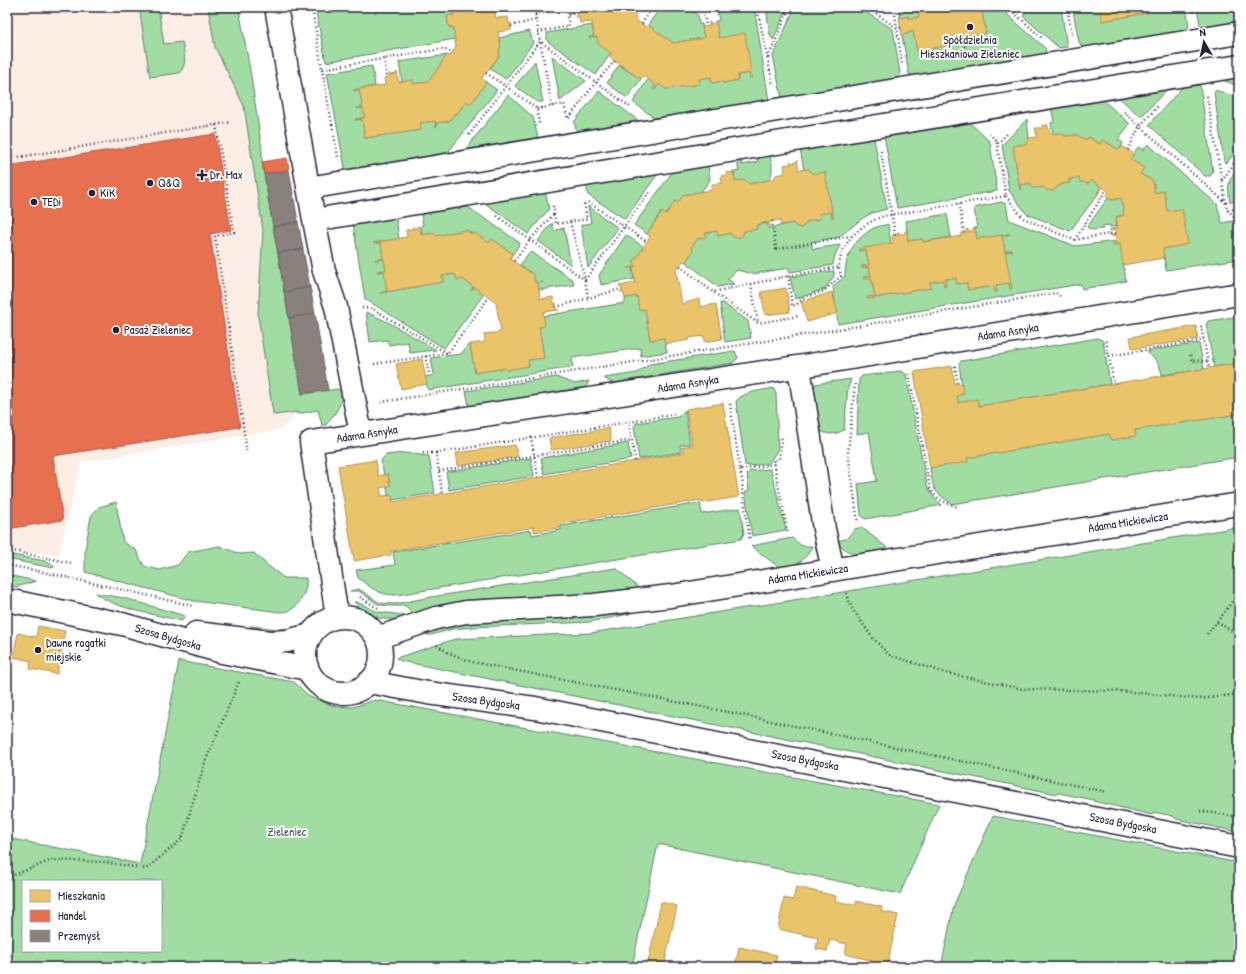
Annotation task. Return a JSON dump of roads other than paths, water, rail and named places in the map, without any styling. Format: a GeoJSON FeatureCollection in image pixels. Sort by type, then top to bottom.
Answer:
{"type":"FeatureCollection","features":[{"type":"Feature","properties":{"kind":"street"},"geometry":{"type":"LineString","coordinates":[[276,7],[324,271],[336,307],[361,434]]}},
{"type":"Feature","properties":{"kind":"street"},"geometry":{"type":"LineString","coordinates":[[308,188],[1239,32]]}},
{"type":"Feature","properties":{"kind":"street"},"geometry":{"type":"LineString","coordinates":[[314,220],[1239,66]]}},
{"type":"Feature","properties":{"kind":"street","name":"Adama Asnyka"},"geometry":{"type":"LineString","coordinates":[[337,618],[311,442],[799,367],[1239,294]]}},
{"type":"Feature","properties":{"kind":"street"},"geometry":{"type":"LineString","coordinates":[[799,367],[825,536],[833,570]]}},
{"type":"Feature","properties":{"kind":"street","name":"Adama Mickiewicza"},"geometry":{"type":"LineString","coordinates":[[377,638],[436,618],[466,612],[632,602],[1239,504]]}},
{"type":"Feature","properties":{"kind":"street","name":"Szosa Bydgoska"},"geometry":{"type":"LineString","coordinates":[[7,600],[122,624],[222,652],[308,669]]}},
{"type":"Feature","properties":{"kind":"street"},"geometry":{"type":"LineString","coordinates":[[337,618],[349,618],[360,621],[370,628],[380,644],[381,657],[379,668],[373,678],[365,686],[355,691],[344,693],[333,691],[322,686],[314,679],[308,669],[305,658],[306,646],[311,635],[327,620],[337,618]]}},
{"type":"Feature","properties":{"kind":"street","name":"Szosa Bydgoska"},"geometry":{"type":"LineString","coordinates":[[122,624],[270,642],[287,641],[311,635]]}},
{"type":"Feature","properties":{"kind":"street","name":"Szosa Bydgoska"},"geometry":{"type":"LineString","coordinates":[[370,682],[428,693],[535,708],[1239,847]]}},
{"type":"Feature","properties":{"kind":"place","name":"Spółdzielnia Mieszkaniowa Zieleniec"},"geometry":{"type":"Point","coordinates":[970,27]}},
{"type":"Feature","properties":{"kind":"place","name":"Dr. Max"},"geometry":{"type":"Point","coordinates":[202,175]}},
{"type":"Feature","properties":{"kind":"place","name":"Q&Q"},"geometry":{"type":"Point","coordinates":[150,183]}},
{"type":"Feature","properties":{"kind":"place","name":"KiK"},"geometry":{"type":"Point","coordinates":[92,193]}},
{"type":"Feature","properties":{"kind":"place","name":"TEDi"},"geometry":{"type":"Point","coordinates":[34,202]}},
{"type":"Feature","properties":{"kind":"place","name":"Pasaż Zieleniec"},"geometry":{"type":"Point","coordinates":[116,330]}},
{"type":"Feature","properties":{"kind":"place","name":"Dawne rogatki miejskie"},"geometry":{"type":"Point","coordinates":[38,650]}},
{"type":"Feature","properties":{"kind":"park label","name":"Zieleniec"},"geometry":{"type":"Point","coordinates":[287,832]}}]}
